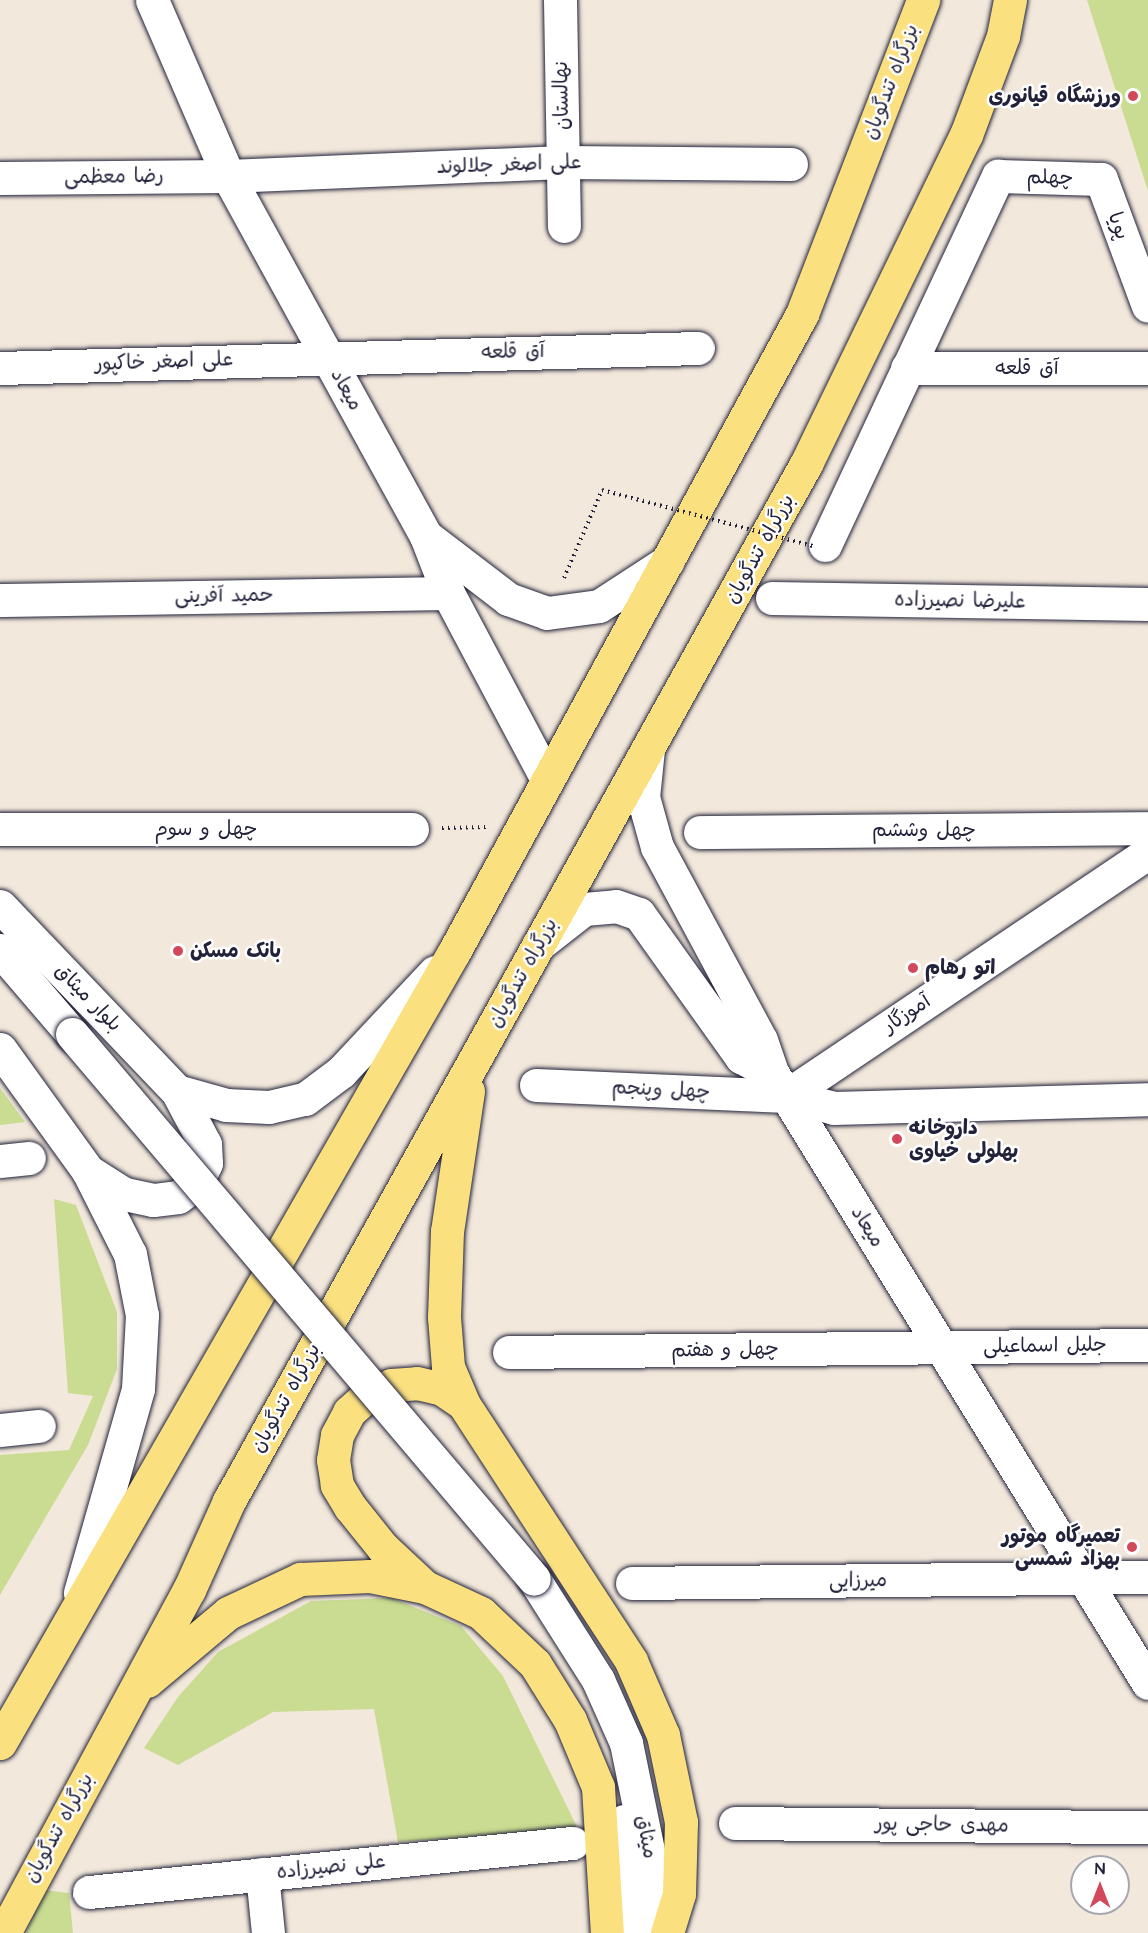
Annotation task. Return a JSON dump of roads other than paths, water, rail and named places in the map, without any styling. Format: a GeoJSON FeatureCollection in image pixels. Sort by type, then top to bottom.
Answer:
{"type":"FeatureCollection","features":[{"type":"Feature","properties":{"kind":"highway","name":"بزرگراه تندگویان"},"geometry":{"type":"LineString","coordinates":[[0,1743],[454,952],[546,777],[668,561],[802,314],[923,0]]}},
{"type":"Feature","properties":{"kind":"highway","name":"بزرگراه تندگویان"},"geometry":{"type":"LineString","coordinates":[[4,1933],[189,1590],[229,1501],[806,464],[966,135],[1003,36],[1010,0]]}},
{"type":"Feature","properties":{"kind":"highway"},"geometry":{"type":"LineString","coordinates":[[473,1064],[454,1162],[444,1306],[448,1367],[463,1403],[631,1661],[663,1735],[681,1822],[679,1894],[667,1933]]}},
{"type":"Feature","properties":{"kind":"highway"},"geometry":{"type":"LineString","coordinates":[[425,1587],[383,1548],[350,1508],[337,1485],[333,1460],[337,1435],[349,1412],[368,1395],[391,1385],[417,1383],[442,1389],[463,1403]]}},
{"type":"Feature","properties":{"kind":"highway"},"geometry":{"type":"LineString","coordinates":[[134,1692],[228,1613],[300,1579],[370,1576],[425,1587],[481,1613],[535,1664],[570,1720],[598,1787],[606,1933]]}},
{"type":"Feature","properties":{"kind":"street","name":"میعاد"},"geometry":{"type":"LineString","coordinates":[[152,0],[228,176],[426,536],[448,593],[546,777]]}},
{"type":"Feature","properties":{"kind":"street","name":"نهالستان"},"geometry":{"type":"LineString","coordinates":[[560,0],[564,226]]}},
{"type":"Feature","properties":{"kind":"street","name":"علی اصغر جلالوند"},"geometry":{"type":"LineString","coordinates":[[228,176],[563,162],[791,164]]}},
{"type":"Feature","properties":{"kind":"street","name":"رضا معظمی"},"geometry":{"type":"LineString","coordinates":[[0,178],[228,176]]}},
{"type":"Feature","properties":{"kind":"street","name":"چهلم"},"geometry":{"type":"LineString","coordinates":[[907,368],[999,176],[1101,179]]}},
{"type":"Feature","properties":{"kind":"street","name":"پویا"},"geometry":{"type":"LineString","coordinates":[[1101,179],[1148,306]]}},
{"type":"Feature","properties":{"kind":"street","name":"آق قلعه"},"geometry":{"type":"LineString","coordinates":[[327,356],[698,348]]}},
{"type":"Feature","properties":{"kind":"street","name":"علی اصغر خاکپور"},"geometry":{"type":"LineString","coordinates":[[0,368],[327,356]]}},
{"type":"Feature","properties":{"kind":"street"},"geometry":{"type":"LineString","coordinates":[[819,545],[907,368]]}},
{"type":"Feature","properties":{"kind":"street","name":"آق قلعه"},"geometry":{"type":"LineString","coordinates":[[907,368],[1148,368]]}},
{"type":"Feature","properties":{"kind":"street"},"geometry":{"type":"LineString","coordinates":[[426,536],[508,598],[547,613],[599,606],[668,561]]}},
{"type":"Feature","properties":{"kind":"street","name":"حمید آفرینی"},"geometry":{"type":"LineString","coordinates":[[0,600],[448,593]]}},
{"type":"Feature","properties":{"kind":"street","name":"علیرضا نصیرزاده"},"geometry":{"type":"LineString","coordinates":[[772,598],[1148,604]]}},
{"type":"Feature","properties":{"kind":"street","name":"میعاد"},"geometry":{"type":"LineString","coordinates":[[648,749],[643,797],[657,847],[761,1040],[780,1085],[1148,1683]]}},
{"type":"Feature","properties":{"kind":"street","name":"چهل وششم"},"geometry":{"type":"LineString","coordinates":[[700,832],[1148,828]]}},
{"type":"Feature","properties":{"kind":"street","name":"چهل و سوم"},"geometry":{"type":"LineString","coordinates":[[0,829],[412,829]]}},
{"type":"Feature","properties":{"kind":"street","name":"آموزگار"},"geometry":{"type":"LineString","coordinates":[[780,1085],[1148,853]]}},
{"type":"Feature","properties":{"kind":"street","name":"بلوار میثاق"},"geometry":{"type":"LineString","coordinates":[[0,906],[177,1091]]}},
{"type":"Feature","properties":{"kind":"street"},"geometry":{"type":"LineString","coordinates":[[538,945],[584,909],[616,906],[639,914],[741,1058],[780,1085],[834,1108],[1148,1099]]}},
{"type":"Feature","properties":{"kind":"street"},"geometry":{"type":"LineString","coordinates":[[0,950],[534,1579],[598,1680],[620,1753]]}},
{"type":"Feature","properties":{"kind":"street"},"geometry":{"type":"LineString","coordinates":[[177,1091],[226,1105],[269,1107],[305,1099],[341,1072],[454,952]]}},
{"type":"Feature","properties":{"kind":"street"},"geometry":{"type":"LineString","coordinates":[[0,974],[518,1587],[582,1687],[620,1753]]}},
{"type":"Feature","properties":{"kind":"street"},"geometry":{"type":"LineString","coordinates":[[0,1049],[88,1171],[130,1254],[142,1315],[138,1389],[76,1607]]}},
{"type":"Feature","properties":{"kind":"street","name":"چهل وپنجم"},"geometry":{"type":"LineString","coordinates":[[536,1085],[780,1085]]}},
{"type":"Feature","properties":{"kind":"street"},"geometry":{"type":"LineString","coordinates":[[88,1171],[124,1194],[153,1200],[178,1197],[196,1184],[206,1163],[205,1144],[177,1091]]}},
{"type":"Feature","properties":{"kind":"street","name":"جلیل اسماعیلی"},"geometry":{"type":"LineString","coordinates":[[941,1347],[1148,1345]]}},
{"type":"Feature","properties":{"kind":"street","name":"چهل و هفتم"},"geometry":{"type":"LineString","coordinates":[[509,1352],[941,1347]]}},
{"type":"Feature","properties":{"kind":"street"},"geometry":{"type":"LineString","coordinates":[[0,1430],[39,1426]]}},
{"type":"Feature","properties":{"kind":"street","name":"میرزایی"},"geometry":{"type":"LineString","coordinates":[[632,1583],[1148,1577]]}},
{"type":"Feature","properties":{"kind":"street","name":"میثاق"},"geometry":{"type":"LineString","coordinates":[[620,1753],[628,1848],[629,1933]]}},
{"type":"Feature","properties":{"kind":"street","name":"میثاق"},"geometry":{"type":"LineString","coordinates":[[620,1753],[654,1879],[656,1933]]}},
{"type":"Feature","properties":{"kind":"street","name":"مهدی حاجی پور"},"geometry":{"type":"LineString","coordinates":[[735,1823],[1148,1827]]}},
{"type":"Feature","properties":{"kind":"street","name":"علی نصیرزاده"},"geometry":{"type":"LineString","coordinates":[[89,1892],[573,1843]]}},
{"type":"Feature","properties":{"kind":"street"},"geometry":{"type":"LineString","coordinates":[[262,1874],[268,1933]]}},
{"type":"Feature","properties":{"kind":"place","name":"ورزشگاه قیانوری"},"geometry":{"type":"Point","coordinates":[1133,96]}},
{"type":"Feature","properties":{"kind":"place","name":"بانک مسکن"},"geometry":{"type":"Point","coordinates":[178,951]}},
{"type":"Feature","properties":{"kind":"place","name":"اتو رهام"},"geometry":{"type":"Point","coordinates":[913,968]}},
{"type":"Feature","properties":{"kind":"place","name":"داروخانه بهلولی خیاوی"},"geometry":{"type":"Point","coordinates":[897,1139]}},
{"type":"Feature","properties":{"kind":"place","name":"تعمیرگاه موتور بهزاد شمسی"},"geometry":{"type":"Point","coordinates":[1132,1547]}}]}
